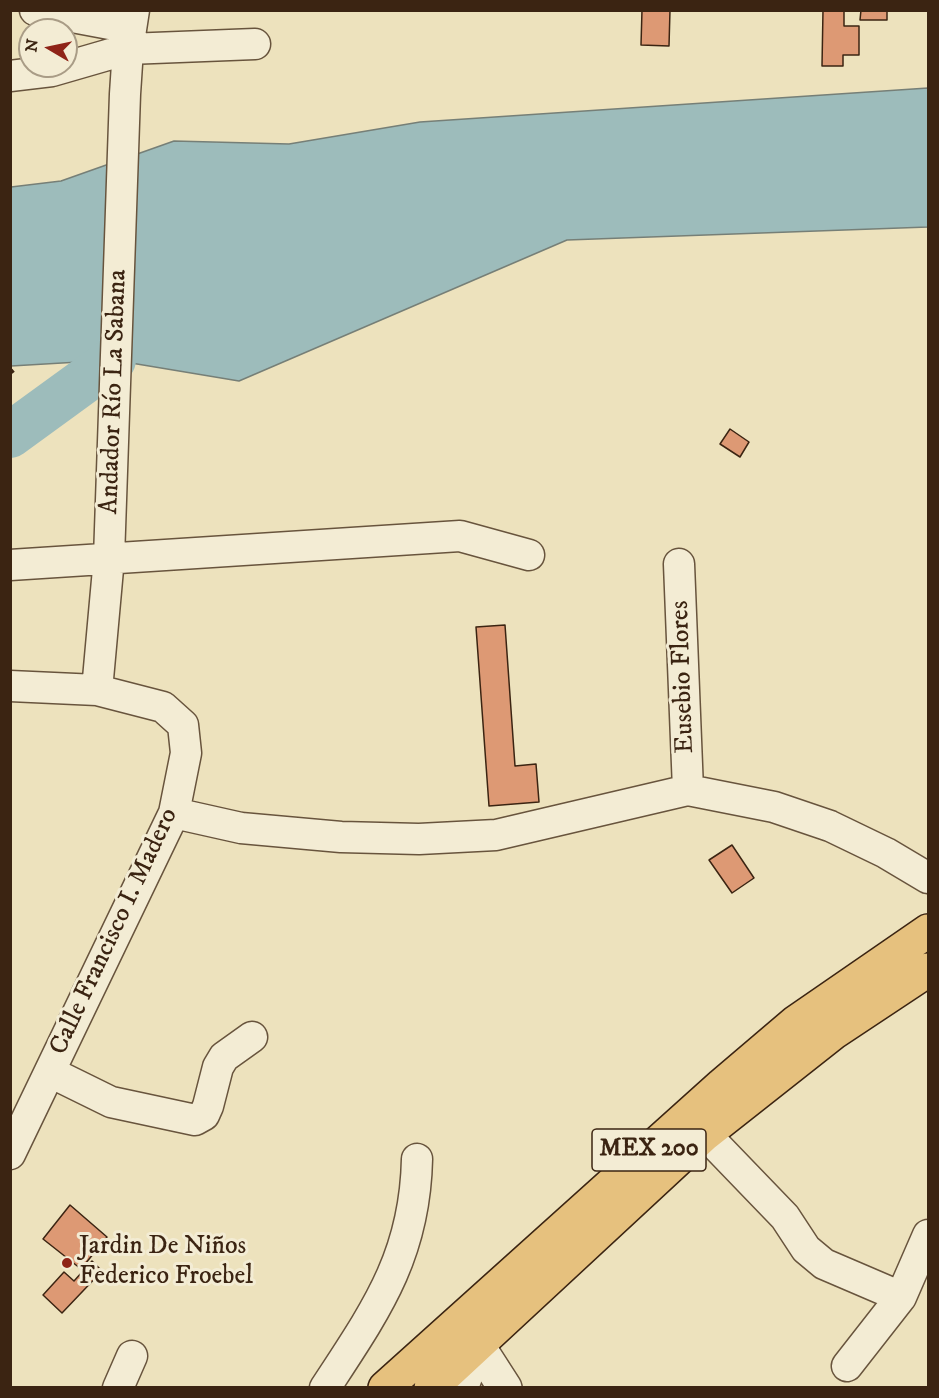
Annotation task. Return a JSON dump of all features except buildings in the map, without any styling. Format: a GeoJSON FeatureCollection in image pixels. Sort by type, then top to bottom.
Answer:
{"type":"FeatureCollection","features":[{"type":"Feature","properties":{"kind":"main road","name":"MEX 200"},"geometry":{"type":"LineString","coordinates":[[386,1388],[722,1085],[796,1022],[928,931]]}},
{"type":"Feature","properties":{"kind":"main road","name":"MEX 200"},"geometry":{"type":"LineString","coordinates":[[431,1388],[705,1134],[833,1033],[926,978]]}},
{"type":"Feature","properties":{"kind":"street"},"geometry":{"type":"LineString","coordinates":[[34,10],[131,29],[255,44]]}},
{"type":"Feature","properties":{"kind":"street"},"geometry":{"type":"LineString","coordinates":[[10,75],[52,71],[131,29]]}},
{"type":"Feature","properties":{"kind":"street","name":"Andador Río La Sabana"},"geometry":{"type":"LineString","coordinates":[[98,690],[109,558],[125,94],[131,29]]}},
{"type":"Feature","properties":{"kind":"street"},"geometry":{"type":"LineString","coordinates":[[10,565],[460,536],[529,555]]}},
{"type":"Feature","properties":{"kind":"street","name":"Eusebio Flores"},"geometry":{"type":"LineString","coordinates":[[679,564],[688,790]]}},
{"type":"Feature","properties":{"kind":"street","name":"Calle Francisco I. Madero"},"geometry":{"type":"LineString","coordinates":[[10,686],[98,690],[163,707],[183,725],[186,753],[174,813],[10,1154]]}},
{"type":"Feature","properties":{"kind":"street"},"geometry":{"type":"LineString","coordinates":[[174,813],[241,828],[341,837],[430,838],[496,835],[688,790],[774,807],[830,826],[886,853],[928,878]]}},
{"type":"Feature","properties":{"kind":"street"},"geometry":{"type":"LineString","coordinates":[[50,1072],[111,1102],[195,1119],[204,1115],[218,1067],[224,1057],[252,1037]]}},
{"type":"Feature","properties":{"kind":"street"},"geometry":{"type":"LineString","coordinates":[[705,1134],[785,1217],[806,1249],[824,1264],[901,1297]]}},
{"type":"Feature","properties":{"kind":"street"},"geometry":{"type":"LineString","coordinates":[[325,1388],[380,1303],[402,1253],[412,1214],[417,1159]]}},
{"type":"Feature","properties":{"kind":"street"},"geometry":{"type":"LineString","coordinates":[[848,1366],[901,1297],[928,1235]]}},
{"type":"Feature","properties":{"kind":"street"},"geometry":{"type":"LineString","coordinates":[[463,1388],[478,1346]]}},
{"type":"Feature","properties":{"kind":"street"},"geometry":{"type":"LineString","coordinates":[[478,1346],[505,1388]]}},
{"type":"Feature","properties":{"kind":"street"},"geometry":{"type":"LineString","coordinates":[[118,1388],[132,1356]]}},
{"type":"Feature","properties":{"kind":"water"},"geometry":{"type":"Polygon","coordinates":[[[928,88],[928,227],[567,240],[239,381],[113,360],[11,366],[11,187],[61,181],[174,141],[289,144],[420,122],[928,88]]]}},
{"type":"Feature","properties":{"kind":"waterway"},"geometry":{"type":"LineString","coordinates":[[10,435],[113,360]]}},
{"type":"Feature","properties":{"kind":"place","name":"Jardin De Niños Federico Froebel"},"geometry":{"type":"Point","coordinates":[67,1263]}}]}
